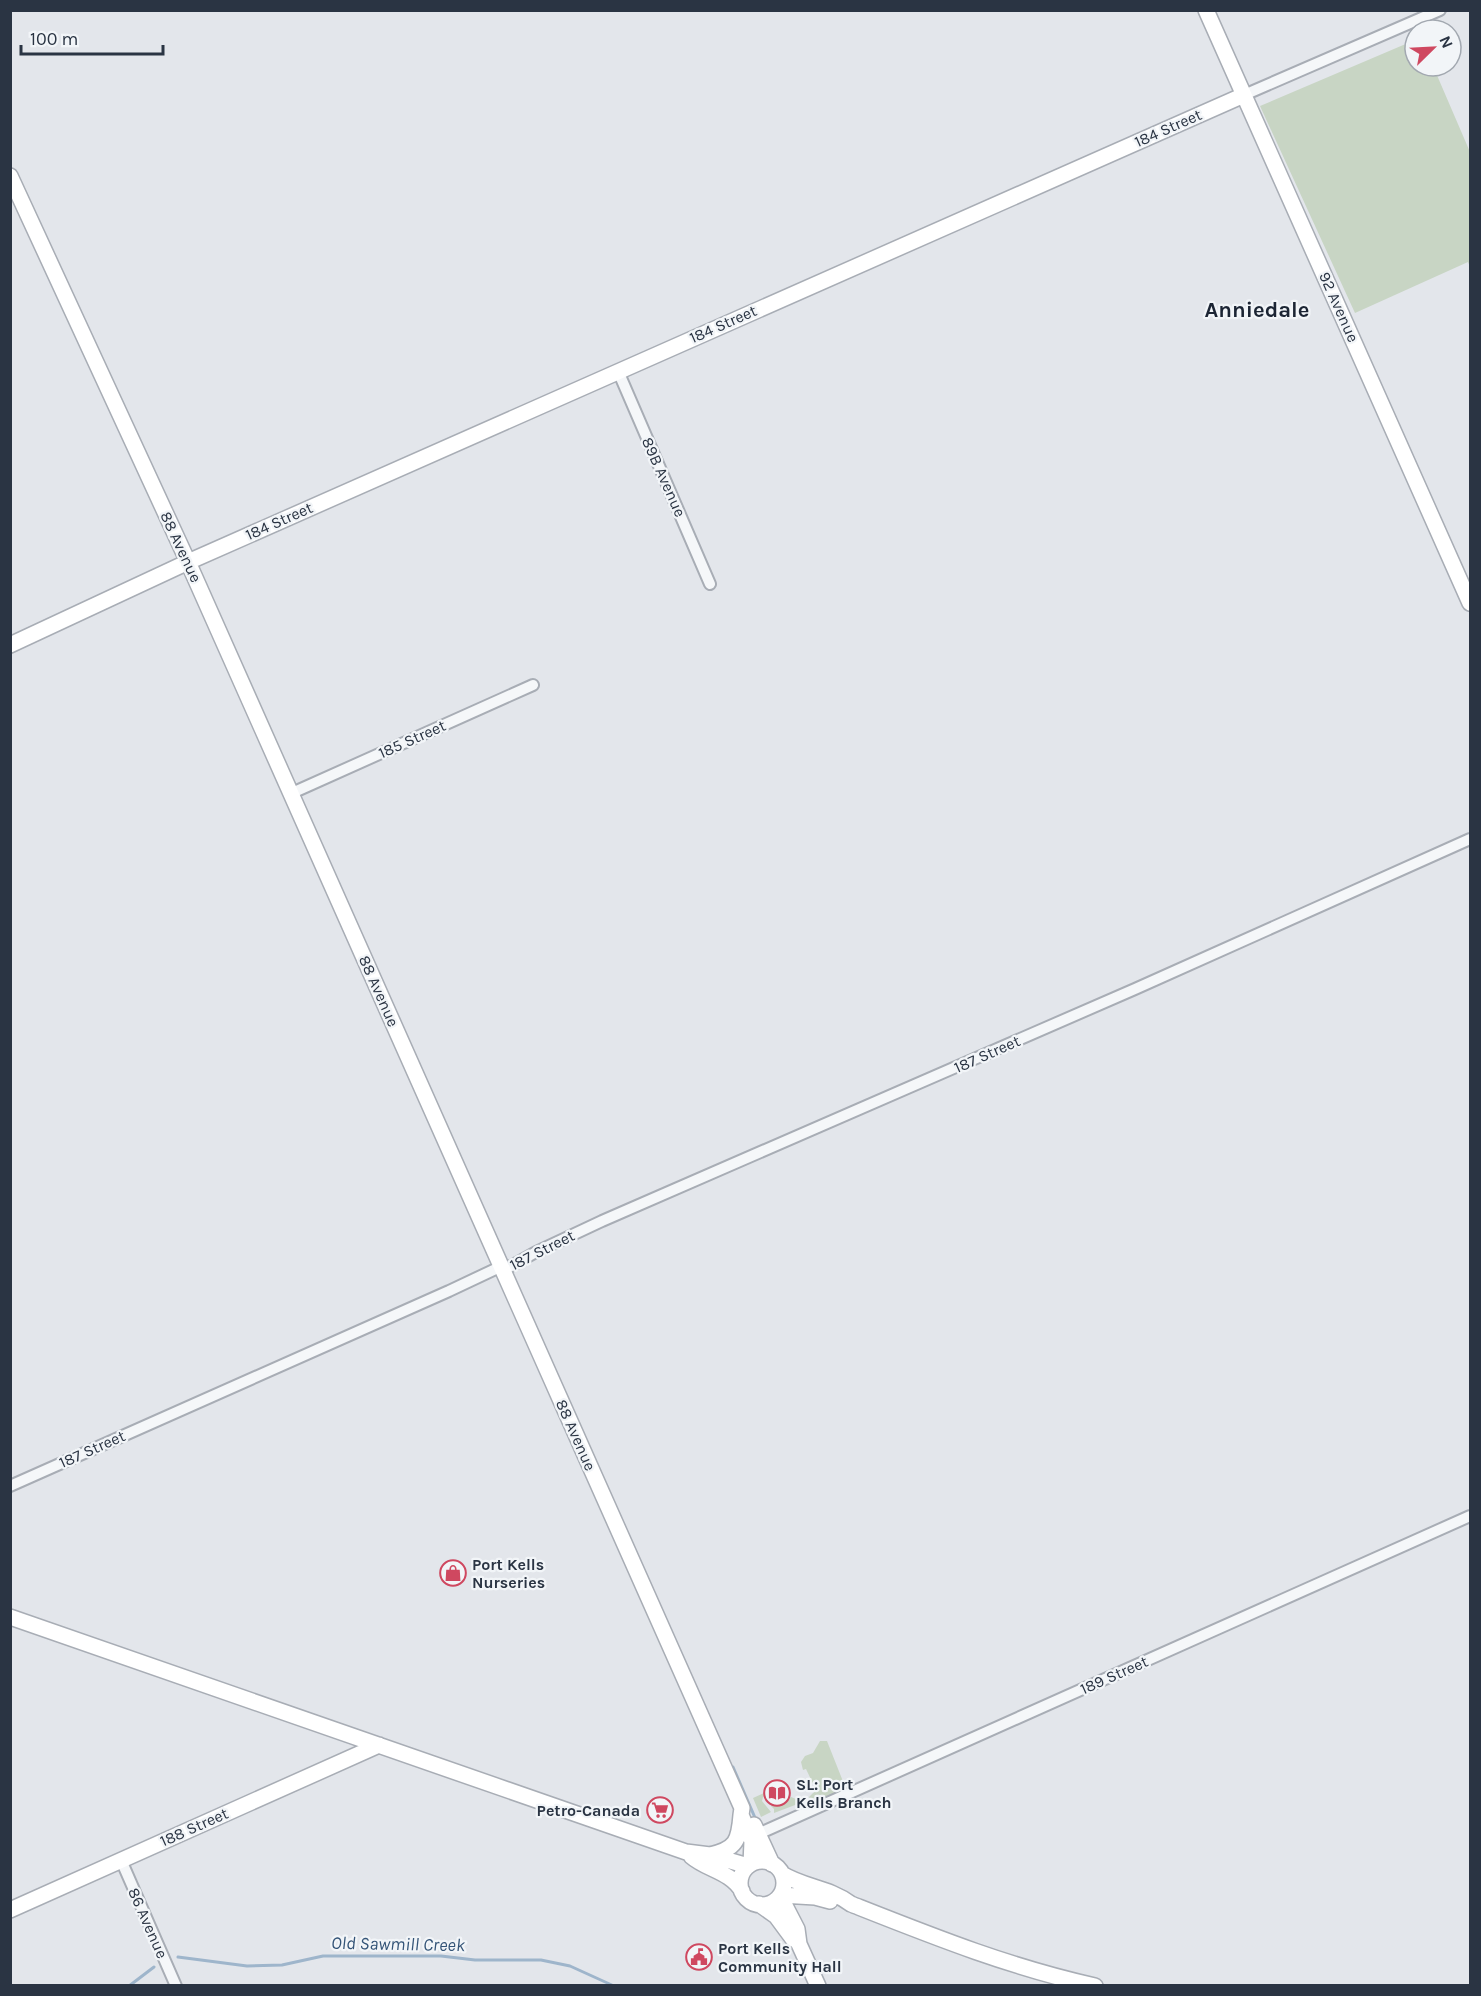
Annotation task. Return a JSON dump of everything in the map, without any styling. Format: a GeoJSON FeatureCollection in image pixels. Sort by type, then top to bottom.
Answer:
{"type":"FeatureCollection","features":[{"type":"Feature","properties":{"kind":"main road","name":"92 Avenue"},"geometry":{"type":"LineString","coordinates":[[1206,10],[1470,603]]}},
{"type":"Feature","properties":{"kind":"main road","name":"184 Street"},"geometry":{"type":"LineString","coordinates":[[10,645],[188,562],[1244,95]]}},
{"type":"Feature","properties":{"kind":"main road","name":"88 Avenue"},"geometry":{"type":"LineString","coordinates":[[10,176],[188,562],[503,1268],[741,1812],[752,1841],[750,1865]]}},
{"type":"Feature","properties":{"kind":"main road"},"geometry":{"type":"LineString","coordinates":[[10,1617],[686,1852],[710,1855],[750,1865],[762,1861],[798,1883],[825,1889],[851,1904],[936,1939],[1021,1967],[1095,1986]]}},
{"type":"Feature","properties":{"kind":"main road","name":"188 Street"},"geometry":{"type":"LineString","coordinates":[[10,1910],[379,1745]]}},
{"type":"Feature","properties":{"kind":"main road","name":"88 Avenue"},"geometry":{"type":"LineString","coordinates":[[741,1812],[748,1813],[777,1869]]}},
{"type":"Feature","properties":{"kind":"main road"},"geometry":{"type":"LineString","coordinates":[[710,1855],[732,1847],[739,1834],[741,1812]]}},
{"type":"Feature","properties":{"kind":"main road"},"geometry":{"type":"LineString","coordinates":[[686,1852],[694,1859],[729,1876],[749,1900],[776,1916],[795,1942],[798,1937],[801,1910],[815,1897]]}},
{"type":"Feature","properties":{"kind":"main road"},"geometry":{"type":"LineString","coordinates":[[742,1891],[741,1877],[750,1865]]}},
{"type":"Feature","properties":{"kind":"main road"},"geometry":{"type":"LineString","coordinates":[[777,1869],[783,1887],[781,1896],[818,1986]]}},
{"type":"Feature","properties":{"kind":"main road"},"geometry":{"type":"LineString","coordinates":[[759,1904],[769,1903],[781,1896],[815,1897],[840,1904],[851,1904]]}},
{"type":"Feature","properties":{"kind":"street","name":"184 Street"},"geometry":{"type":"LineString","coordinates":[[1244,95],[1440,10]]}},
{"type":"Feature","properties":{"kind":"street","name":"89B Avenue"},"geometry":{"type":"LineString","coordinates":[[618,371],[710,584]]}},
{"type":"Feature","properties":{"kind":"street","name":"185 Street"},"geometry":{"type":"LineString","coordinates":[[292,793],[533,685]]}},
{"type":"Feature","properties":{"kind":"street","name":"187 Street"},"geometry":{"type":"LineString","coordinates":[[10,1486],[503,1268],[602,1221],[1124,994],[1470,839]]}},
{"type":"Feature","properties":{"kind":"street","name":"189 Street"},"geometry":{"type":"LineString","coordinates":[[758,1834],[1470,1516]]}},
{"type":"Feature","properties":{"kind":"street","name":"86 Avenue"},"geometry":{"type":"LineString","coordinates":[[121,1860],[176,1986]]}},
{"type":"Feature","properties":{"kind":"green space"},"geometry":{"type":"Polygon","coordinates":[[[1403,45],[1403,78],[1438,78],[1470,152],[1470,267],[1468,262],[1355,313],[1260,106],[1403,45]]]}},
{"type":"Feature","properties":{"kind":"green space"},"geometry":{"type":"Polygon","coordinates":[[[820,1741],[827,1741],[846,1789],[813,1803],[809,1797],[816,1790],[806,1769],[803,1770],[801,1762],[805,1756],[813,1753],[820,1741]]]}},
{"type":"Feature","properties":{"kind":"green space"},"geometry":{"type":"Polygon","coordinates":[[[764,1793],[762,1801],[771,1812],[761,1817],[753,1798],[764,1793]]]}},
{"type":"Feature","properties":{"kind":"green space"},"geometry":{"type":"Polygon","coordinates":[[[791,1797],[803,1802],[774,1813],[771,1806],[791,1797]]]}},
{"type":"Feature","properties":{"kind":"waterway"},"geometry":{"type":"LineString","coordinates":[[733,1767],[756,1820]]}},
{"type":"Feature","properties":{"kind":"waterway","name":"Old Sawmill Creek"},"geometry":{"type":"LineString","coordinates":[[178,1957],[247,1966],[282,1965],[323,1956],[441,1956],[475,1960],[541,1960],[570,1966],[614,1986]]}},
{"type":"Feature","properties":{"kind":"waterway","name":"Old Sawmill Creek"},"geometry":{"type":"LineString","coordinates":[[129,1986],[154,1967]]}},
{"type":"Feature","properties":{"kind":"place","name":"Port Kells Nurseries"},"geometry":{"type":"Point","coordinates":[453,1573]}},
{"type":"Feature","properties":{"kind":"place","name":"SL: Port Kells Branch"},"geometry":{"type":"Point","coordinates":[777,1793]}},
{"type":"Feature","properties":{"kind":"place","name":"Petro-Canada"},"geometry":{"type":"Point","coordinates":[660,1810]}},
{"type":"Feature","properties":{"kind":"place","name":"Port Kells Community Hall"},"geometry":{"type":"Point","coordinates":[699,1957]}},
{"type":"Feature","properties":{"kind":"district","name":"Anniedale"},"geometry":{"type":"Point","coordinates":[1257,310]}}]}
